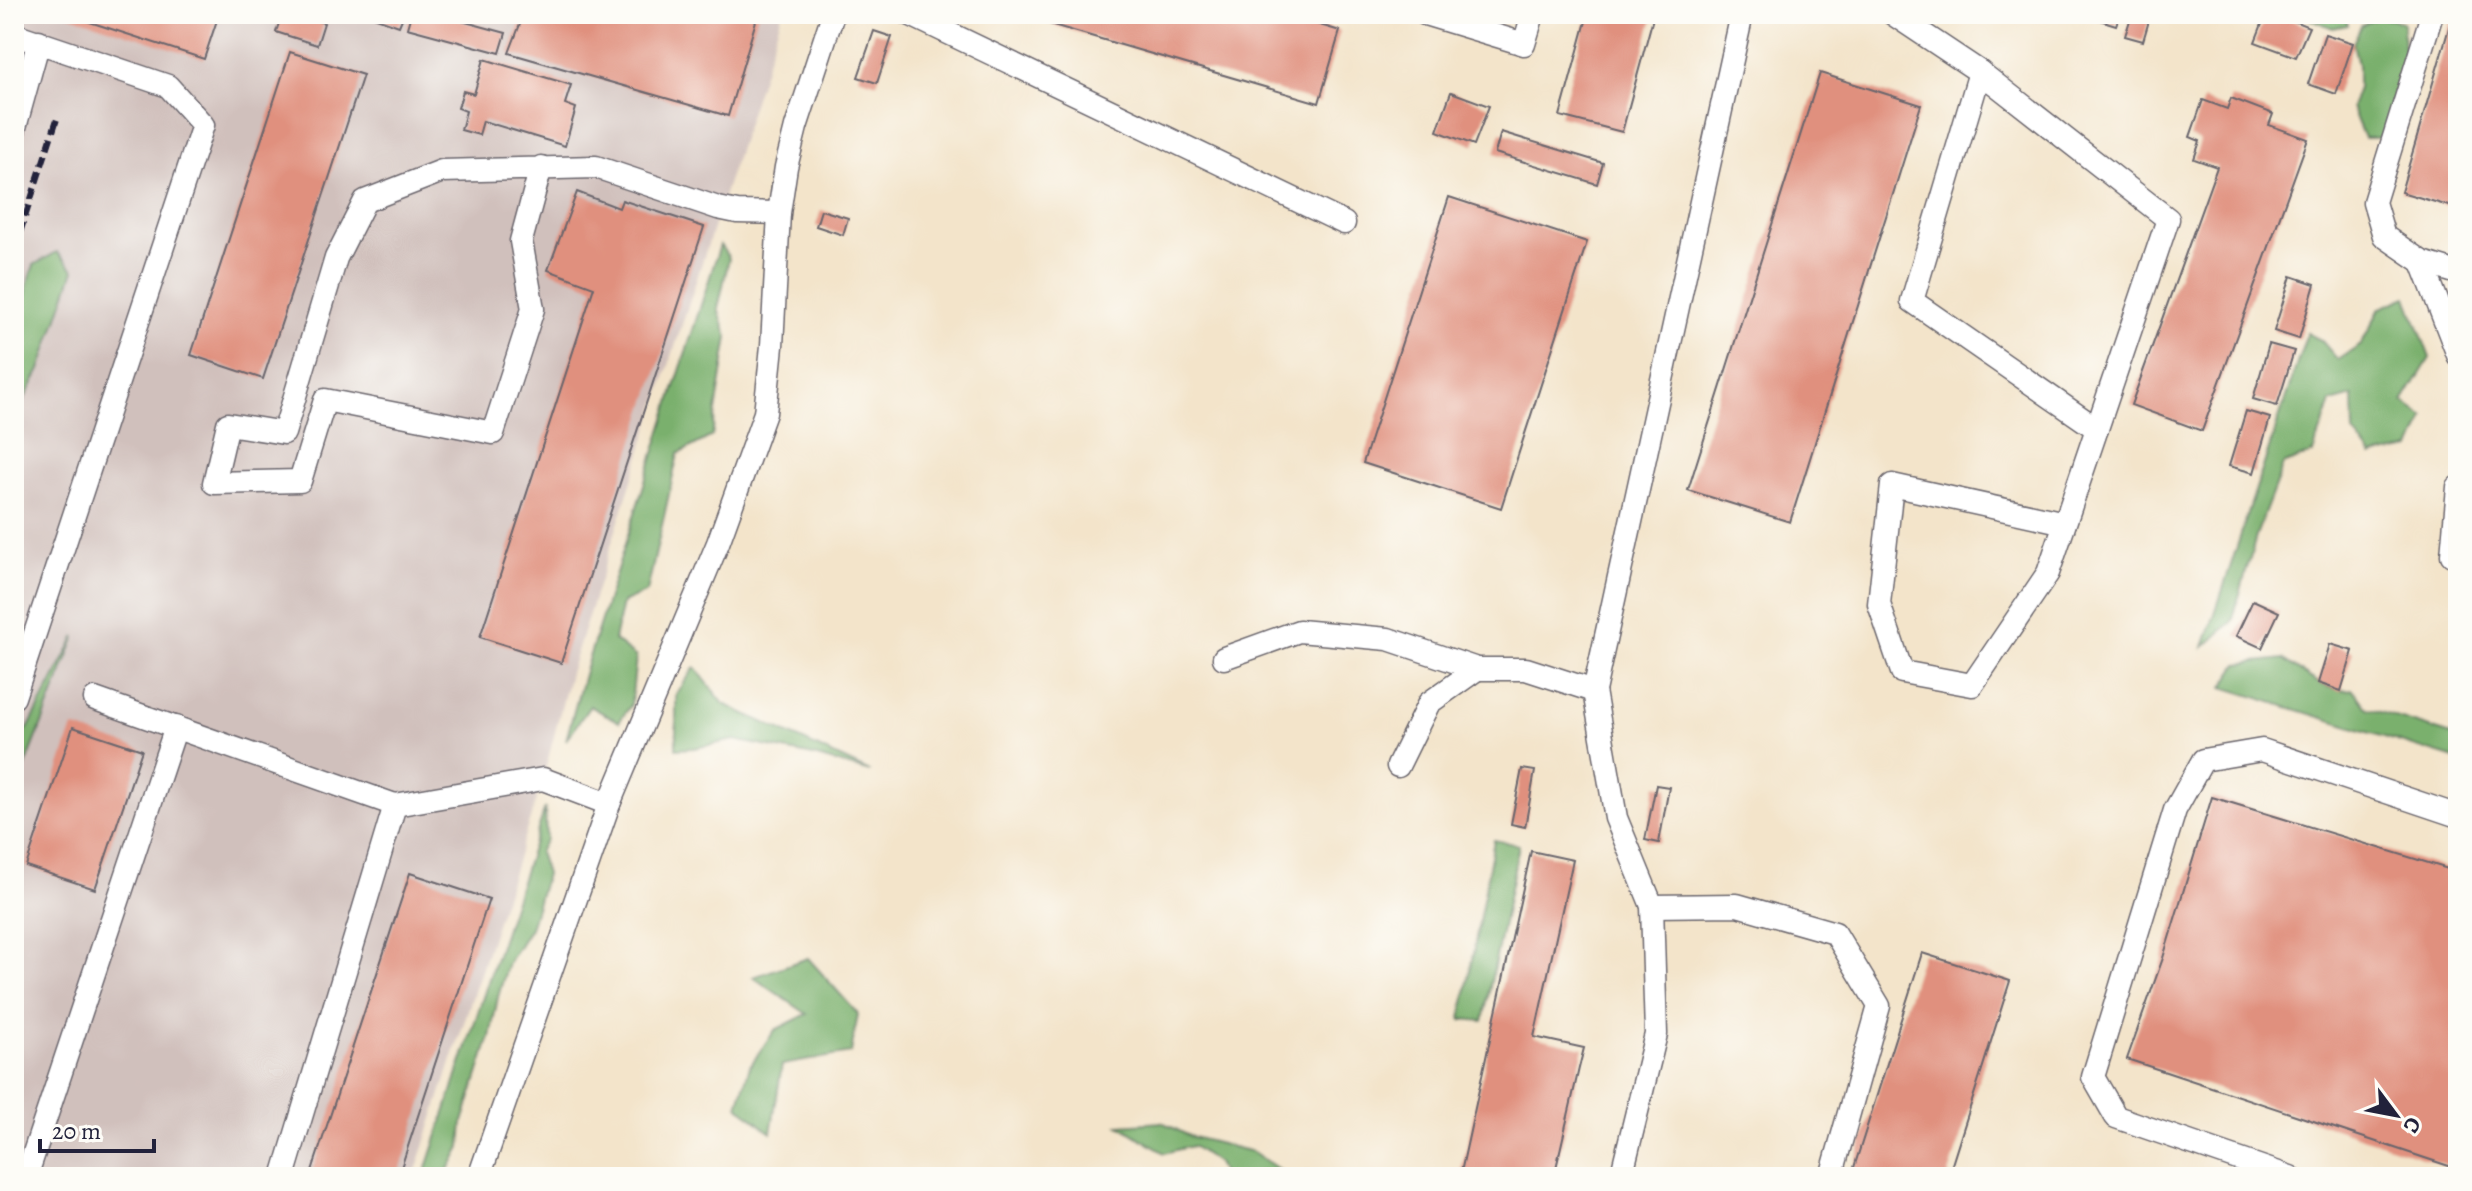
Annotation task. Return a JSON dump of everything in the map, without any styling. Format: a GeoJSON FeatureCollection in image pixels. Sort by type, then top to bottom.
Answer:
{"type":"FeatureCollection","features":[{"type":"Feature","properties":{"kind":"lane"},"geometry":{"type":"LineString","coordinates":[[479,1177],[609,804],[718,543],[765,413],[779,213],[786,167],[833,14]]}},
{"type":"Feature","properties":{"kind":"lane"},"geometry":{"type":"LineString","coordinates":[[909,14],[1344,223]]}},
{"type":"Feature","properties":{"kind":"lane"},"geometry":{"type":"LineString","coordinates":[[1425,14],[1524,44],[1533,14]]}},
{"type":"Feature","properties":{"kind":"lane"},"geometry":{"type":"LineString","coordinates":[[1621,1177],[1656,1034],[1652,906],[1616,818],[1594,691],[1742,14]]}},
{"type":"Feature","properties":{"kind":"lane"},"geometry":{"type":"LineString","coordinates":[[1893,14],[1980,72],[2168,219],[2097,429],[2048,573],[1972,685],[1902,672],[1879,604],[1892,485],[2065,523]]}},
{"type":"Feature","properties":{"kind":"lane"},"geometry":{"type":"LineString","coordinates":[[2432,14],[2374,202],[2384,236],[2422,262],[2458,273]]}},
{"type":"Feature","properties":{"kind":"lane"},"geometry":{"type":"LineString","coordinates":[[14,34],[168,86],[203,125],[14,697]]}},
{"type":"Feature","properties":{"kind":"lane"},"geometry":{"type":"LineString","coordinates":[[14,131],[39,41]]}},
{"type":"Feature","properties":{"kind":"lane"},"geometry":{"type":"LineString","coordinates":[[1980,72],[1912,301],[2097,429]]}},
{"type":"Feature","properties":{"kind":"lane"},"geometry":{"type":"LineString","coordinates":[[541,167],[521,241],[533,309],[493,433],[325,400],[300,481],[214,483],[228,424],[284,433],[336,258],[365,201],[442,171],[541,167],[596,167],[718,208],[737,212],[779,213]]}},
{"type":"Feature","properties":{"kind":"lane"},"geometry":{"type":"LineString","coordinates":[[2422,262],[2458,355]]}},
{"type":"Feature","properties":{"kind":"lane"},"geometry":{"type":"LineString","coordinates":[[2458,487],[2452,555],[2458,557]]}},
{"type":"Feature","properties":{"kind":"lane"},"geometry":{"type":"LineString","coordinates":[[1224,658],[1299,631],[1388,639],[1477,669],[1526,669],[1594,691]]}},
{"type":"Feature","properties":{"kind":"lane"},"geometry":{"type":"LineString","coordinates":[[1398,766],[1429,703],[1477,669]]}},
{"type":"Feature","properties":{"kind":"lane"},"geometry":{"type":"LineString","coordinates":[[95,699],[395,805],[543,779],[609,804]]}},
{"type":"Feature","properties":{"kind":"lane"},"geometry":{"type":"LineString","coordinates":[[26,1177],[176,727]]}},
{"type":"Feature","properties":{"kind":"lane"},"geometry":{"type":"LineString","coordinates":[[2290,1177],[2116,1117],[2093,1077],[2175,810],[2203,760],[2262,750],[2458,816]]}},
{"type":"Feature","properties":{"kind":"lane"},"geometry":{"type":"LineString","coordinates":[[283,1177],[395,805]]}},
{"type":"Feature","properties":{"kind":"lane"},"geometry":{"type":"LineString","coordinates":[[1652,906],[1737,905],[1835,933],[1879,1006],[1831,1177]]}},
{"type":"Feature","properties":{"kind":"shaded area"},"geometry":{"type":"Polygon","coordinates":[[[14,14],[782,14],[570,673],[543,779],[414,1177],[14,1177],[14,14]]]}},
{"type":"Feature","properties":{"kind":"green space"},"geometry":{"type":"Polygon","coordinates":[[[2297,14],[2345,14],[2348,25],[2333,28],[2297,14]]]}},
{"type":"Feature","properties":{"kind":"green space"},"geometry":{"type":"Polygon","coordinates":[[[2379,17],[2403,22],[2404,61],[2383,138],[2364,138],[2351,107],[2358,88],[2358,65],[2353,43],[2361,26],[2379,17]]]}},
{"type":"Feature","properties":{"kind":"green space"},"geometry":{"type":"Polygon","coordinates":[[[720,245],[729,258],[718,309],[728,337],[712,436],[678,454],[647,592],[622,603],[614,640],[636,657],[631,705],[619,722],[590,706],[566,740],[586,667],[720,245]]]}},
{"type":"Feature","properties":{"kind":"green space"},"geometry":{"type":"Polygon","coordinates":[[[57,252],[74,270],[40,370],[14,418],[14,357],[27,286],[34,265],[57,252]]]}},
{"type":"Feature","properties":{"kind":"green space"},"geometry":{"type":"Polygon","coordinates":[[[2407,297],[2430,358],[2403,402],[2425,417],[2411,449],[2372,456],[2354,433],[2353,396],[2331,402],[2313,453],[2283,465],[2257,533],[2232,622],[2204,647],[2307,333],[2321,340],[2338,360],[2361,345],[2380,308],[2407,297]]]}},
{"type":"Feature","properties":{"kind":"green space"},"geometry":{"type":"Polygon","coordinates":[[[76,636],[14,796],[15,731],[28,729],[76,636]]]}},
{"type":"Feature","properties":{"kind":"green space"},"geometry":{"type":"Polygon","coordinates":[[[2283,659],[2325,685],[2343,690],[2353,689],[2367,708],[2458,737],[2458,760],[2223,687],[2238,664],[2283,659]]]}},
{"type":"Feature","properties":{"kind":"green space"},"geometry":{"type":"Polygon","coordinates":[[[695,667],[724,704],[870,772],[813,756],[735,740],[676,749],[676,695],[695,667]]]}},
{"type":"Feature","properties":{"kind":"green space"},"geometry":{"type":"Polygon","coordinates":[[[545,808],[546,839],[539,852],[546,874],[530,928],[508,963],[490,1037],[463,1122],[461,1147],[445,1177],[424,1177],[545,808]]]}},
{"type":"Feature","properties":{"kind":"green space"},"geometry":{"type":"Polygon","coordinates":[[[1494,840],[1519,845],[1483,1021],[1461,1019],[1494,840]]]}},
{"type":"Feature","properties":{"kind":"green space"},"geometry":{"type":"Polygon","coordinates":[[[808,958],[858,1014],[851,1053],[782,1065],[771,1133],[738,1106],[750,1066],[775,1030],[807,1014],[753,977],[808,958]]]}},
{"type":"Feature","properties":{"kind":"green space"},"geometry":{"type":"Polygon","coordinates":[[[1162,1122],[1189,1136],[1253,1152],[1290,1177],[1224,1177],[1217,1163],[1193,1146],[1164,1153],[1119,1125],[1162,1122]]]}},
{"type":"Feature","properties":{"kind":"building"},"geometry":{"type":"Polygon","coordinates":[[[65,14],[219,14],[204,59],[65,14]]]}},
{"type":"Feature","properties":{"kind":"building"},"geometry":{"type":"Polygon","coordinates":[[[282,14],[297,14],[324,23],[317,45],[276,32],[282,14]]]}},
{"type":"Feature","properties":{"kind":"building"},"geometry":{"type":"Polygon","coordinates":[[[365,14],[404,14],[399,26],[365,14]]]}},
{"type":"Feature","properties":{"kind":"building"},"geometry":{"type":"Polygon","coordinates":[[[411,14],[436,14],[506,33],[500,53],[407,28],[411,14]]]}},
{"type":"Feature","properties":{"kind":"building"},"geometry":{"type":"Polygon","coordinates":[[[524,14],[758,14],[728,116],[509,53],[524,14]]]}},
{"type":"Feature","properties":{"kind":"building"},"geometry":{"type":"Polygon","coordinates":[[[1283,14],[1340,31],[1319,103],[1019,15],[1283,14]]]}},
{"type":"Feature","properties":{"kind":"building"},"geometry":{"type":"Polygon","coordinates":[[[1588,14],[1654,14],[1622,132],[1560,116],[1588,14]]]}},
{"type":"Feature","properties":{"kind":"building"},"geometry":{"type":"Polygon","coordinates":[[[2091,14],[2120,14],[2116,25],[2090,17],[2091,14]]]}},
{"type":"Feature","properties":{"kind":"building"},"geometry":{"type":"Polygon","coordinates":[[[2132,14],[2151,14],[2143,41],[2125,36],[2132,14]]]}},
{"type":"Feature","properties":{"kind":"building"},"geometry":{"type":"Polygon","coordinates":[[[2266,14],[2276,14],[2309,27],[2296,57],[2255,42],[2266,14]]]}},
{"type":"Feature","properties":{"kind":"building"},"geometry":{"type":"Polygon","coordinates":[[[2453,14],[2458,14],[2458,187],[2452,207],[2401,192],[2453,14]]]}},
{"type":"Feature","properties":{"kind":"building"},"geometry":{"type":"Polygon","coordinates":[[[874,31],[892,37],[877,83],[858,77],[874,31]]]}},
{"type":"Feature","properties":{"kind":"building"},"geometry":{"type":"Polygon","coordinates":[[[2325,34],[2353,43],[2336,94],[2308,84],[2325,34]]]}},
{"type":"Feature","properties":{"kind":"building"},"geometry":{"type":"Polygon","coordinates":[[[290,52],[363,75],[263,379],[191,355],[290,52]]]}},
{"type":"Feature","properties":{"kind":"building"},"geometry":{"type":"Polygon","coordinates":[[[484,59],[571,85],[565,104],[576,108],[565,146],[483,121],[479,135],[461,130],[466,111],[458,108],[463,91],[474,94],[484,59]]]}},
{"type":"Feature","properties":{"kind":"building"},"geometry":{"type":"Polygon","coordinates":[[[1820,73],[1921,105],[1790,522],[1688,490],[1820,73]]]}},
{"type":"Feature","properties":{"kind":"building"},"geometry":{"type":"Polygon","coordinates":[[[1451,92],[1489,106],[1474,145],[1437,131],[1451,92]]]}},
{"type":"Feature","properties":{"kind":"building"},"geometry":{"type":"Polygon","coordinates":[[[2231,98],[2273,114],[2269,125],[2308,139],[2202,431],[2131,405],[2217,167],[2194,159],[2200,141],[2190,137],[2203,100],[2227,109],[2231,98]]]}},
{"type":"Feature","properties":{"kind":"building"},"geometry":{"type":"Polygon","coordinates":[[[1501,132],[1603,163],[1597,184],[1495,153],[1501,132]]]}},
{"type":"Feature","properties":{"kind":"building"},"geometry":{"type":"Polygon","coordinates":[[[577,192],[619,208],[622,200],[704,227],[561,663],[480,637],[594,287],[548,270],[577,192]]]}},
{"type":"Feature","properties":{"kind":"building"},"geometry":{"type":"Polygon","coordinates":[[[1449,197],[1587,242],[1501,508],[1363,463],[1449,197]]]}},
{"type":"Feature","properties":{"kind":"building"},"geometry":{"type":"Polygon","coordinates":[[[821,210],[848,218],[843,235],[816,226],[821,210]]]}},
{"type":"Feature","properties":{"kind":"building"},"geometry":{"type":"Polygon","coordinates":[[[2291,276],[2315,284],[2299,339],[2274,331],[2291,276]]]}},
{"type":"Feature","properties":{"kind":"building"},"geometry":{"type":"Polygon","coordinates":[[[2269,344],[2294,351],[2277,406],[2253,399],[2269,344]]]}},
{"type":"Feature","properties":{"kind":"building"},"geometry":{"type":"Polygon","coordinates":[[[2246,411],[2270,418],[2254,473],[2229,466],[2246,411]]]}},
{"type":"Feature","properties":{"kind":"building"},"geometry":{"type":"Polygon","coordinates":[[[2253,600],[2279,612],[2262,648],[2236,636],[2253,600]]]}},
{"type":"Feature","properties":{"kind":"building"},"geometry":{"type":"Polygon","coordinates":[[[2330,644],[2353,651],[2341,691],[2318,683],[2330,644]]]}},
{"type":"Feature","properties":{"kind":"building"},"geometry":{"type":"Polygon","coordinates":[[[73,727],[142,750],[95,889],[26,866],[73,727]]]}},
{"type":"Feature","properties":{"kind":"building"},"geometry":{"type":"Polygon","coordinates":[[[1522,769],[1535,771],[1525,827],[1511,824],[1522,769]]]}},
{"type":"Feature","properties":{"kind":"building"},"geometry":{"type":"Polygon","coordinates":[[[1656,785],[1669,787],[1659,843],[1645,840],[1656,785]]]}},
{"type":"Feature","properties":{"kind":"building"},"geometry":{"type":"Polygon","coordinates":[[[2212,797],[2458,872],[2458,1169],[2127,1059],[2163,958],[2212,797]]]}},
{"type":"Feature","properties":{"kind":"building"},"geometry":{"type":"Polygon","coordinates":[[[1531,851],[1573,860],[1534,1037],[1584,1048],[1554,1177],[1460,1177],[1531,851]]]}},
{"type":"Feature","properties":{"kind":"building"},"geometry":{"type":"Polygon","coordinates":[[[410,873],[489,899],[398,1177],[310,1177],[410,873]]]}},
{"type":"Feature","properties":{"kind":"building"},"geometry":{"type":"Polygon","coordinates":[[[1922,953],[2010,981],[1948,1177],[1851,1177],[1922,953]]]}},
{"type":"Feature","properties":{"kind":"railway"},"geometry":{"type":"LineString","coordinates":[[14,251],[58,116]]}}]}
